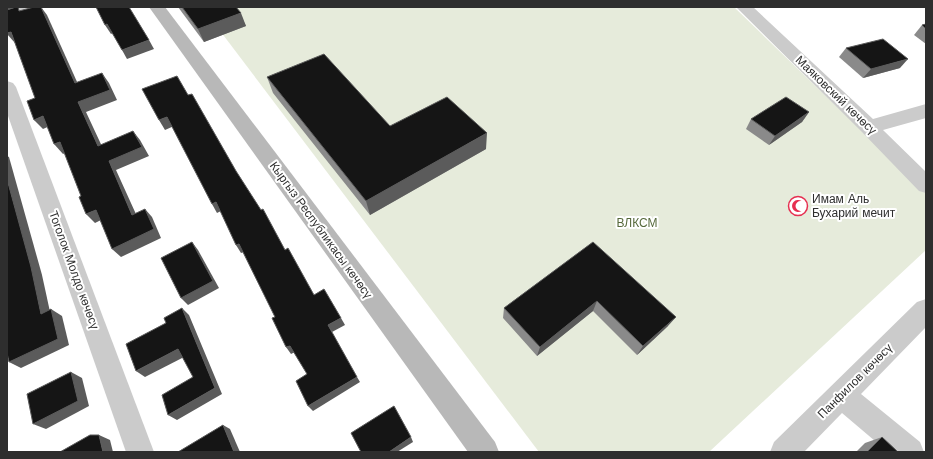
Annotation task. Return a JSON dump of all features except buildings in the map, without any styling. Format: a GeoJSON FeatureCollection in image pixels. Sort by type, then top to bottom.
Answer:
{"type":"FeatureCollection","features":[{"type":"Feature","properties":{"kind":"main road","name":"Кыргыз Республикасы көчөсү"},"geometry":{"type":"LineString","coordinates":[[157,7],[485,452]]}},
{"type":"Feature","properties":{"kind":"street"},"geometry":{"type":"LineString","coordinates":[[7,16],[33,7]]}},
{"type":"Feature","properties":{"kind":"street","name":"Маяковский көчөсү"},"geometry":{"type":"LineString","coordinates":[[744,7],[926,184]]}},
{"type":"Feature","properties":{"kind":"street","name":"Тоголок Молдо көчөсү"},"geometry":{"type":"LineString","coordinates":[[7,87],[140,452]]}},
{"type":"Feature","properties":{"kind":"street"},"geometry":{"type":"LineString","coordinates":[[869,127],[926,111]]}},
{"type":"Feature","properties":{"kind":"street","name":"Панфилов көчөсү"},"geometry":{"type":"LineString","coordinates":[[784,452],[926,310]]}},
{"type":"Feature","properties":{"kind":"street"},"geometry":{"type":"LineString","coordinates":[[841,395],[910,452]]}},
{"type":"Feature","properties":{"kind":"green space","name":"ВЛКСМ"},"geometry":{"type":"Polygon","coordinates":[[[202,7],[734,7],[926,193],[926,250],[709,452],[539,452],[202,7]]]}},
{"type":"Feature","properties":{"kind":"place","name":"Имам Аль Бухарий мечит"},"geometry":{"type":"Point","coordinates":[798,206]}}]}
